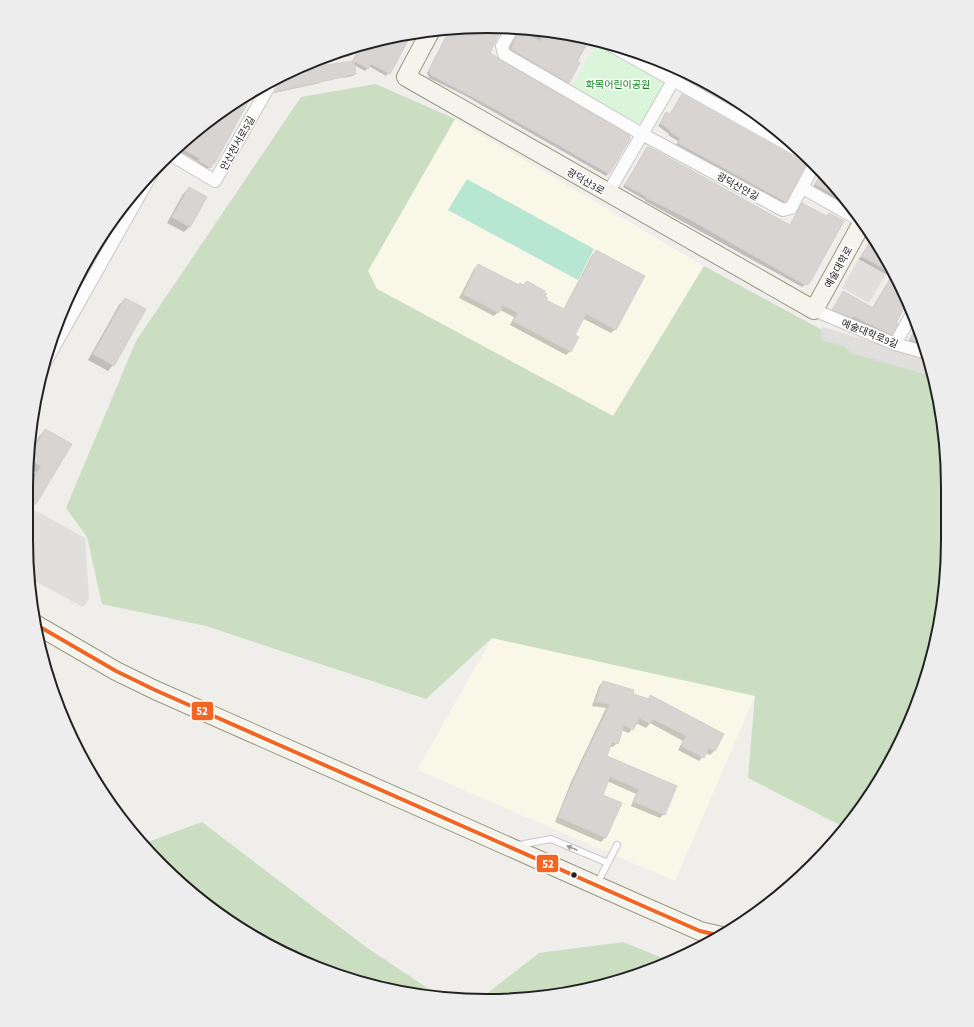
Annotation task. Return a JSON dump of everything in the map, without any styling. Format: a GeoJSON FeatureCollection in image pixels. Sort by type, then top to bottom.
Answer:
{"type":"FeatureCollection","features":[{"type":"Feature","properties":{"kind":"main road","name":"광덕산3로"},"geometry":{"type":"LineString","coordinates":[[428,37],[406,77],[814,310]]}},
{"type":"Feature","properties":{"kind":"main road","name":"예술대학로"},"geometry":{"type":"LineString","coordinates":[[814,310],[859,228]]}},
{"type":"Feature","properties":{"kind":"main road"},"geometry":{"type":"LineString","coordinates":[[42,628],[116,671],[155,690],[510,847],[706,936]]}},
{"type":"Feature","properties":{"kind":"street","name":"광덕산안길"},"geometry":{"type":"LineString","coordinates":[[509,34],[502,46],[504,54],[642,134],[783,210],[791,208],[812,170]]}},
{"type":"Feature","properties":{"kind":"street"},"geometry":{"type":"LineString","coordinates":[[631,56],[777,138]]}},
{"type":"Feature","properties":{"kind":"street"},"geometry":{"type":"LineString","coordinates":[[608,193],[677,75]]}},
{"type":"Feature","properties":{"kind":"street","name":"안산천서로5길"},"geometry":{"type":"LineString","coordinates":[[176,157],[215,181],[267,90]]}},
{"type":"Feature","properties":{"kind":"street"},"geometry":{"type":"LineString","coordinates":[[803,188],[850,215]]}},
{"type":"Feature","properties":{"kind":"street"},"geometry":{"type":"LineString","coordinates":[[57,342],[138,197]]}},
{"type":"Feature","properties":{"kind":"street","name":"예술대학로9길"},"geometry":{"type":"LineString","coordinates":[[814,310],[895,344],[920,351]]}},
{"type":"Feature","properties":{"kind":"street"},"geometry":{"type":"LineString","coordinates":[[895,344],[909,320]]}},
{"type":"Feature","properties":{"kind":"lane"},"geometry":{"type":"LineString","coordinates":[[510,847],[550,839],[608,864]]}},
{"type":"Feature","properties":{"kind":"lane"},"geometry":{"type":"LineString","coordinates":[[597,886],[617,845]]}},
{"type":"Feature","properties":{"kind":"shaded area"},"geometry":{"type":"Polygon","coordinates":[[[455,119],[704,266],[613,416],[377,289],[368,271],[455,119]]]}},
{"type":"Feature","properties":{"kind":"shaded area"},"geometry":{"type":"Polygon","coordinates":[[[859,258],[886,274],[869,303],[842,288],[859,258]]]}},
{"type":"Feature","properties":{"kind":"shaded area"},"geometry":{"type":"Polygon","coordinates":[[[822,327],[922,356],[927,375],[851,353],[844,346],[821,340],[822,327]]]}},
{"type":"Feature","properties":{"kind":"shaded area"},"geometry":{"type":"Polygon","coordinates":[[[33,509],[85,538],[89,598],[83,607],[35,581],[33,509]]]}},
{"type":"Feature","properties":{"kind":"shaded area"},"geometry":{"type":"Polygon","coordinates":[[[492,638],[755,696],[675,881],[417,770],[492,638]]]}},
{"type":"Feature","properties":{"kind":"green space","name":"화목어린이공원"},"geometry":{"type":"Polygon","coordinates":[[[595,46],[603,47],[662,80],[663,84],[642,123],[638,124],[574,88],[573,85],[595,46]]]}},
{"type":"Feature","properties":{"kind":"green space"},"geometry":{"type":"Polygon","coordinates":[[[376,84],[455,119],[368,271],[377,289],[613,416],[704,266],[874,358],[927,374],[937,428],[941,487],[940,570],[932,629],[926,658],[917,686],[894,741],[864,792],[841,824],[838,824],[748,778],[755,696],[492,638],[426,699],[206,626],[102,604],[87,537],[66,508],[136,341],[301,97],[376,84]]]}},
{"type":"Feature","properties":{"kind":"green space"},"geometry":{"type":"Polygon","coordinates":[[[467,179],[594,249],[578,280],[448,210],[467,179]]]}},
{"type":"Feature","properties":{"kind":"green space"},"geometry":{"type":"Polygon","coordinates":[[[202,822],[366,947],[431,990],[369,979],[341,970],[286,947],[260,933],[211,900],[166,861],[148,842],[202,822]]]}},
{"type":"Feature","properties":{"kind":"green space"},"geometry":{"type":"Polygon","coordinates":[[[623,942],[663,958],[605,979],[576,985],[517,993],[486,994],[539,953],[623,942]]]}},
{"type":"Feature","properties":{"kind":"building"},"geometry":{"type":"Polygon","coordinates":[[[499,33],[490,53],[629,135],[630,139],[609,174],[495,109],[431,75],[429,70],[447,35],[499,33]]]}},
{"type":"Feature","properties":{"kind":"building"},"geometry":{"type":"Polygon","coordinates":[[[518,34],[530,35],[540,41],[542,37],[587,44],[577,61],[580,63],[569,83],[511,49],[518,34]]]}},
{"type":"Feature","properties":{"kind":"building"},"geometry":{"type":"Polygon","coordinates":[[[408,40],[390,74],[371,64],[368,69],[354,61],[356,74],[275,92],[280,83],[313,68],[325,63],[326,65],[353,61],[358,51],[408,40]]]}},
{"type":"Feature","properties":{"kind":"building"},"geometry":{"type":"Polygon","coordinates":[[[689,81],[714,94],[719,97],[689,81]]]}},
{"type":"Feature","properties":{"kind":"building"},"geometry":{"type":"Polygon","coordinates":[[[682,94],[805,164],[786,202],[678,143],[680,138],[660,123],[666,112],[670,114],[682,94]]]}},
{"type":"Feature","properties":{"kind":"building"},"geometry":{"type":"Polygon","coordinates":[[[248,102],[211,168],[199,161],[200,159],[184,150],[211,127],[248,102]]]}},
{"type":"Feature","properties":{"kind":"building"},"geometry":{"type":"Polygon","coordinates":[[[647,147],[790,225],[802,203],[826,216],[829,213],[844,221],[809,284],[805,285],[689,219],[646,198],[647,197],[625,185],[647,147]]]}},
{"type":"Feature","properties":{"kind":"building"},"geometry":{"type":"Polygon","coordinates":[[[819,178],[833,194],[815,184],[819,178]]]}},
{"type":"Feature","properties":{"kind":"building"},"geometry":{"type":"Polygon","coordinates":[[[189,187],[207,197],[190,227],[172,217],[189,187]]]}},
{"type":"Feature","properties":{"kind":"building"},"geometry":{"type":"Polygon","coordinates":[[[869,243],[885,269],[861,256],[869,243]]]}},
{"type":"Feature","properties":{"kind":"building"},"geometry":{"type":"Polygon","coordinates":[[[596,250],[645,276],[616,330],[586,314],[575,335],[579,337],[571,352],[513,321],[518,313],[503,305],[499,313],[463,294],[478,264],[519,285],[520,283],[523,285],[527,281],[545,291],[544,293],[547,294],[545,296],[548,298],[546,300],[564,309],[596,250]]]}},
{"type":"Feature","properties":{"kind":"building"},"geometry":{"type":"Polygon","coordinates":[[[890,279],[904,308],[892,335],[853,316],[852,318],[832,310],[843,291],[873,308],[890,279]]]}},
{"type":"Feature","properties":{"kind":"building"},"geometry":{"type":"Polygon","coordinates":[[[125,298],[146,309],[114,366],[93,354],[125,298]]]}},
{"type":"Feature","properties":{"kind":"building"},"geometry":{"type":"Polygon","coordinates":[[[914,333],[917,342],[910,339],[914,333]]]}},
{"type":"Feature","properties":{"kind":"building"},"geometry":{"type":"Polygon","coordinates":[[[45,429],[72,444],[36,504],[33,503],[33,479],[41,466],[34,462],[35,446],[45,429]]]}},
{"type":"Feature","properties":{"kind":"building"},"geometry":{"type":"Polygon","coordinates":[[[603,681],[634,690],[633,694],[649,699],[650,695],[724,734],[715,751],[709,748],[704,758],[681,746],[686,736],[653,719],[650,724],[640,718],[633,730],[624,725],[618,744],[612,742],[607,756],[677,786],[665,815],[634,802],[639,789],[610,777],[603,795],[622,803],[606,838],[558,817],[575,777],[610,704],[595,702],[603,681]]]}},
{"type":"Feature","properties":{"kind":"transit line","name":"52"},"geometry":{"type":"LineString","coordinates":[[42,628],[116,671],[155,690],[700,931],[712,934]]}}]}
